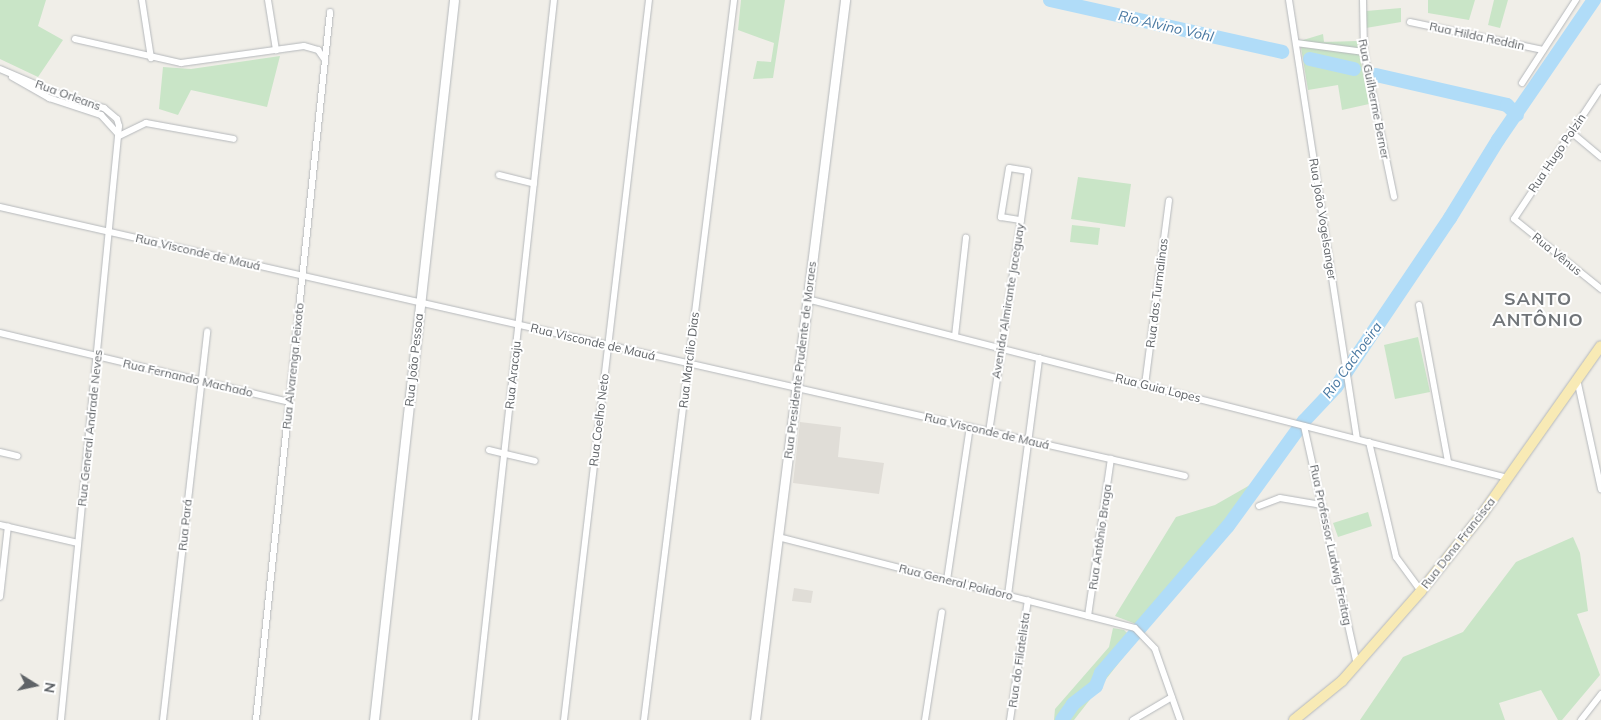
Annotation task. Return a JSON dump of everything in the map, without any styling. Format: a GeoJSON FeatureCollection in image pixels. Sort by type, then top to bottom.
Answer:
{"type":"FeatureCollection","features":[{"type":"Feature","properties":{"kind":"main road","name":"Rua João Pessoa"},"geometry":{"type":"LineString","coordinates":[[374,720],[454,0]]}},
{"type":"Feature","properties":{"kind":"main road","name":"Rua Presidente Prudente de Moraes"},"geometry":{"type":"LineString","coordinates":[[755,720],[845,0]]}},
{"type":"Feature","properties":{"kind":"main road","name":"Rua Dona Francisca"},"geometry":{"type":"LineString","coordinates":[[1295,720],[1322,700],[1357,665],[1421,591],[1508,478],[1601,346]]}},
{"type":"Feature","properties":{"kind":"street"},"geometry":{"type":"LineString","coordinates":[[142,0],[151,58]]}},
{"type":"Feature","properties":{"kind":"street"},"geometry":{"type":"LineString","coordinates":[[268,0],[276,50]]}},
{"type":"Feature","properties":{"kind":"street","name":"Rua Aracaju"},"geometry":{"type":"LineString","coordinates":[[474,720],[554,0]]}},
{"type":"Feature","properties":{"kind":"street","name":"Rua Coelho Neto"},"geometry":{"type":"LineString","coordinates":[[564,720],[650,0]]}},
{"type":"Feature","properties":{"kind":"street","name":"Rua Marcílio Dias"},"geometry":{"type":"LineString","coordinates":[[644,720],[734,0]]}},
{"type":"Feature","properties":{"kind":"street","name":"Rua João Vogelsanger"},"geometry":{"type":"LineString","coordinates":[[1289,0],[1357,439]]}},
{"type":"Feature","properties":{"kind":"street","name":"Rua Guilherme Berner"},"geometry":{"type":"LineString","coordinates":[[1363,0],[1364,52],[1394,197]]}},
{"type":"Feature","properties":{"kind":"street"},"geometry":{"type":"LineString","coordinates":[[1522,83],[1576,0]]}},
{"type":"Feature","properties":{"kind":"street","name":"Rua Alvarenga Peixoto"},"geometry":{"type":"LineString","coordinates":[[256,720],[330,12]]}},
{"type":"Feature","properties":{"kind":"street","name":"Rua Hilda Reddin"},"geometry":{"type":"LineString","coordinates":[[1410,22],[1543,50]]}},
{"type":"Feature","properties":{"kind":"street"},"geometry":{"type":"LineString","coordinates":[[76,39],[151,58],[191,63],[312,46],[325,60]]}},
{"type":"Feature","properties":{"kind":"street"},"geometry":{"type":"LineString","coordinates":[[1296,43],[1364,52]]}},
{"type":"Feature","properties":{"kind":"street","name":"Rua Orleans"},"geometry":{"type":"LineString","coordinates":[[0,69],[61,95],[104,108],[117,119],[120,136]]}},
{"type":"Feature","properties":{"kind":"street","name":"Rua Hugo Polzin"},"geometry":{"type":"LineString","coordinates":[[1514,219],[1601,88]]}},
{"type":"Feature","properties":{"kind":"street"},"geometry":{"type":"LineString","coordinates":[[120,136],[146,123],[234,139]]}},
{"type":"Feature","properties":{"kind":"street"},"geometry":{"type":"LineString","coordinates":[[1571,132],[1601,157]]}},
{"type":"Feature","properties":{"kind":"street","name":"Rua General Andrade Neves"},"geometry":{"type":"LineString","coordinates":[[61,720],[120,136]]}},
{"type":"Feature","properties":{"kind":"street","name":"Avenida Almirante Jaceguay"},"geometry":{"type":"LineString","coordinates":[[989,432],[1001,348],[1021,220],[1028,171],[1009,168],[1002,217],[1021,220]]}},
{"type":"Feature","properties":{"kind":"street"},"geometry":{"type":"LineString","coordinates":[[499,176],[534,184]]}},
{"type":"Feature","properties":{"kind":"street","name":"Rua das Turmalinas"},"geometry":{"type":"LineString","coordinates":[[1145,385],[1169,201]]}},
{"type":"Feature","properties":{"kind":"street","name":"Rua Visconde de Mauá"},"geometry":{"type":"LineString","coordinates":[[0,207],[1185,476]]}},
{"type":"Feature","properties":{"kind":"street","name":"Rua Vênus"},"geometry":{"type":"LineString","coordinates":[[1514,219],[1601,289]]}},
{"type":"Feature","properties":{"kind":"street"},"geometry":{"type":"LineString","coordinates":[[955,336],[966,238]]}},
{"type":"Feature","properties":{"kind":"street","name":"Rua Guia Lopes"},"geometry":{"type":"LineString","coordinates":[[807,299],[1508,478]]}},
{"type":"Feature","properties":{"kind":"street"},"geometry":{"type":"LineString","coordinates":[[1419,305],[1448,462]]}},
{"type":"Feature","properties":{"kind":"street","name":"Rua Pará"},"geometry":{"type":"LineString","coordinates":[[164,720],[207,331]]}},
{"type":"Feature","properties":{"kind":"street","name":"Rua Fernando Machado"},"geometry":{"type":"LineString","coordinates":[[0,333],[289,402]]}},
{"type":"Feature","properties":{"kind":"street"},"geometry":{"type":"LineString","coordinates":[[1008,595],[1039,358]]}},
{"type":"Feature","properties":{"kind":"street"},"geometry":{"type":"LineString","coordinates":[[1577,379],[1601,489]]}},
{"type":"Feature","properties":{"kind":"street","name":"Rua Professor Ludwig Freitag"},"geometry":{"type":"LineString","coordinates":[[1301,425],[1322,505],[1357,665]]}},
{"type":"Feature","properties":{"kind":"street"},"geometry":{"type":"LineString","coordinates":[[947,580],[970,427]]}},
{"type":"Feature","properties":{"kind":"street"},"geometry":{"type":"LineString","coordinates":[[1369,442],[1396,557],[1421,591]]}},
{"type":"Feature","properties":{"kind":"street"},"geometry":{"type":"LineString","coordinates":[[489,450],[535,461]]}},
{"type":"Feature","properties":{"kind":"street"},"geometry":{"type":"LineString","coordinates":[[0,452],[18,456]]}},
{"type":"Feature","properties":{"kind":"street","name":"Rua Antônio Braga"},"geometry":{"type":"LineString","coordinates":[[1088,616],[1111,459]]}},
{"type":"Feature","properties":{"kind":"street"},"geometry":{"type":"LineString","coordinates":[[1259,506],[1280,498],[1322,505]]}},
{"type":"Feature","properties":{"kind":"street"},"geometry":{"type":"LineString","coordinates":[[0,525],[78,544]]}},
{"type":"Feature","properties":{"kind":"street"},"geometry":{"type":"LineString","coordinates":[[0,597],[8,526]]}},
{"type":"Feature","properties":{"kind":"street","name":"Rua General Polidoro"},"geometry":{"type":"LineString","coordinates":[[778,537],[1028,600],[1137,630],[1155,649],[1172,697]]}},
{"type":"Feature","properties":{"kind":"street","name":"Rua do Filatelista"},"geometry":{"type":"LineString","coordinates":[[1010,720],[1028,600]]}},
{"type":"Feature","properties":{"kind":"street"},"geometry":{"type":"LineString","coordinates":[[925,720],[942,612]]}},
{"type":"Feature","properties":{"kind":"street"},"geometry":{"type":"LineString","coordinates":[[1581,720],[1601,694]]}},
{"type":"Feature","properties":{"kind":"street"},"geometry":{"type":"LineString","coordinates":[[1133,720],[1172,697],[1180,720]]}},
{"type":"Feature","properties":{"kind":"shaded area"},"geometry":{"type":"Polygon","coordinates":[[[800,422],[841,427],[838,457],[884,463],[879,494],[793,483],[800,422]]]}},
{"type":"Feature","properties":{"kind":"shaded area"},"geometry":{"type":"Polygon","coordinates":[[[794,588],[813,591],[811,603],[792,601],[794,588]]]}},
{"type":"Feature","properties":{"kind":"green space"},"geometry":{"type":"Polygon","coordinates":[[[0,0],[46,0],[38,26],[63,40],[38,77],[0,59],[0,0]]]}},
{"type":"Feature","properties":{"kind":"green space"},"geometry":{"type":"Polygon","coordinates":[[[741,0],[785,0],[773,78],[753,79],[757,61],[771,62],[774,43],[738,30],[741,0]]]}},
{"type":"Feature","properties":{"kind":"green space"},"geometry":{"type":"Polygon","coordinates":[[[1428,0],[1475,0],[1469,20],[1428,13],[1428,0]]]}},
{"type":"Feature","properties":{"kind":"green space"},"geometry":{"type":"Polygon","coordinates":[[[1494,0],[1508,0],[1500,28],[1488,25],[1494,0]]]}},
{"type":"Feature","properties":{"kind":"green space"},"geometry":{"type":"Polygon","coordinates":[[[1401,8],[1401,22],[1366,28],[1366,11],[1401,8]]]}},
{"type":"Feature","properties":{"kind":"green space"},"geometry":{"type":"Polygon","coordinates":[[[1323,34],[1324,42],[1357,41],[1369,104],[1342,110],[1338,85],[1308,90],[1300,41],[1323,34]]]}},
{"type":"Feature","properties":{"kind":"green space"},"geometry":{"type":"Polygon","coordinates":[[[280,56],[267,107],[191,90],[178,115],[159,109],[163,67],[191,69],[280,56]]]}},
{"type":"Feature","properties":{"kind":"green space"},"geometry":{"type":"Polygon","coordinates":[[[1078,177],[1131,184],[1125,227],[1071,219],[1078,177]]]}},
{"type":"Feature","properties":{"kind":"green space"},"geometry":{"type":"Polygon","coordinates":[[[1072,225],[1100,228],[1098,245],[1070,242],[1072,225]]]}},
{"type":"Feature","properties":{"kind":"green space"},"geometry":{"type":"Polygon","coordinates":[[[1418,337],[1430,392],[1395,399],[1384,345],[1418,337]]]}},
{"type":"Feature","properties":{"kind":"green space"},"geometry":{"type":"Polygon","coordinates":[[[1257,481],[1230,515],[1216,539],[1193,559],[1185,570],[1181,586],[1154,604],[1144,620],[1136,624],[1115,616],[1176,517],[1215,505],[1257,481]]]}},
{"type":"Feature","properties":{"kind":"green space"},"geometry":{"type":"Polygon","coordinates":[[[1368,512],[1372,526],[1338,537],[1333,523],[1368,512]]]}},
{"type":"Feature","properties":{"kind":"green space"},"geometry":{"type":"Polygon","coordinates":[[[1573,537],[1580,553],[1588,611],[1577,614],[1600,675],[1562,720],[1558,720],[1541,690],[1499,703],[1505,720],[1360,720],[1403,657],[1463,632],[1516,562],[1573,537]]]}},
{"type":"Feature","properties":{"kind":"green space"},"geometry":{"type":"Polygon","coordinates":[[[1113,628],[1124,630],[1136,641],[1074,720],[1054,720],[1055,709],[1109,647],[1113,628]]]}},
{"type":"Feature","properties":{"kind":"waterway","name":"Rio Alvino Vohl"},"geometry":{"type":"LineString","coordinates":[[1050,0],[1282,52]]}},
{"type":"Feature","properties":{"kind":"waterway","name":"Rio Cachoeira"},"geometry":{"type":"LineString","coordinates":[[1062,720],[1073,704],[1096,686],[1101,673],[1228,526],[1304,421],[1336,387],[1450,218],[1498,140],[1594,0]]}},
{"type":"Feature","properties":{"kind":"waterway","name":"Rio Alvino Vohl"},"geometry":{"type":"LineString","coordinates":[[1310,59],[1354,69]]}},
{"type":"Feature","properties":{"kind":"waterway","name":"Rio Alvino Vohl"},"geometry":{"type":"LineString","coordinates":[[1376,75],[1507,105],[1517,115]]}},
{"type":"Feature","properties":{"kind":"district","name":"SANTO ANTÔNIO"},"geometry":{"type":"Point","coordinates":[1538,310]}}]}
